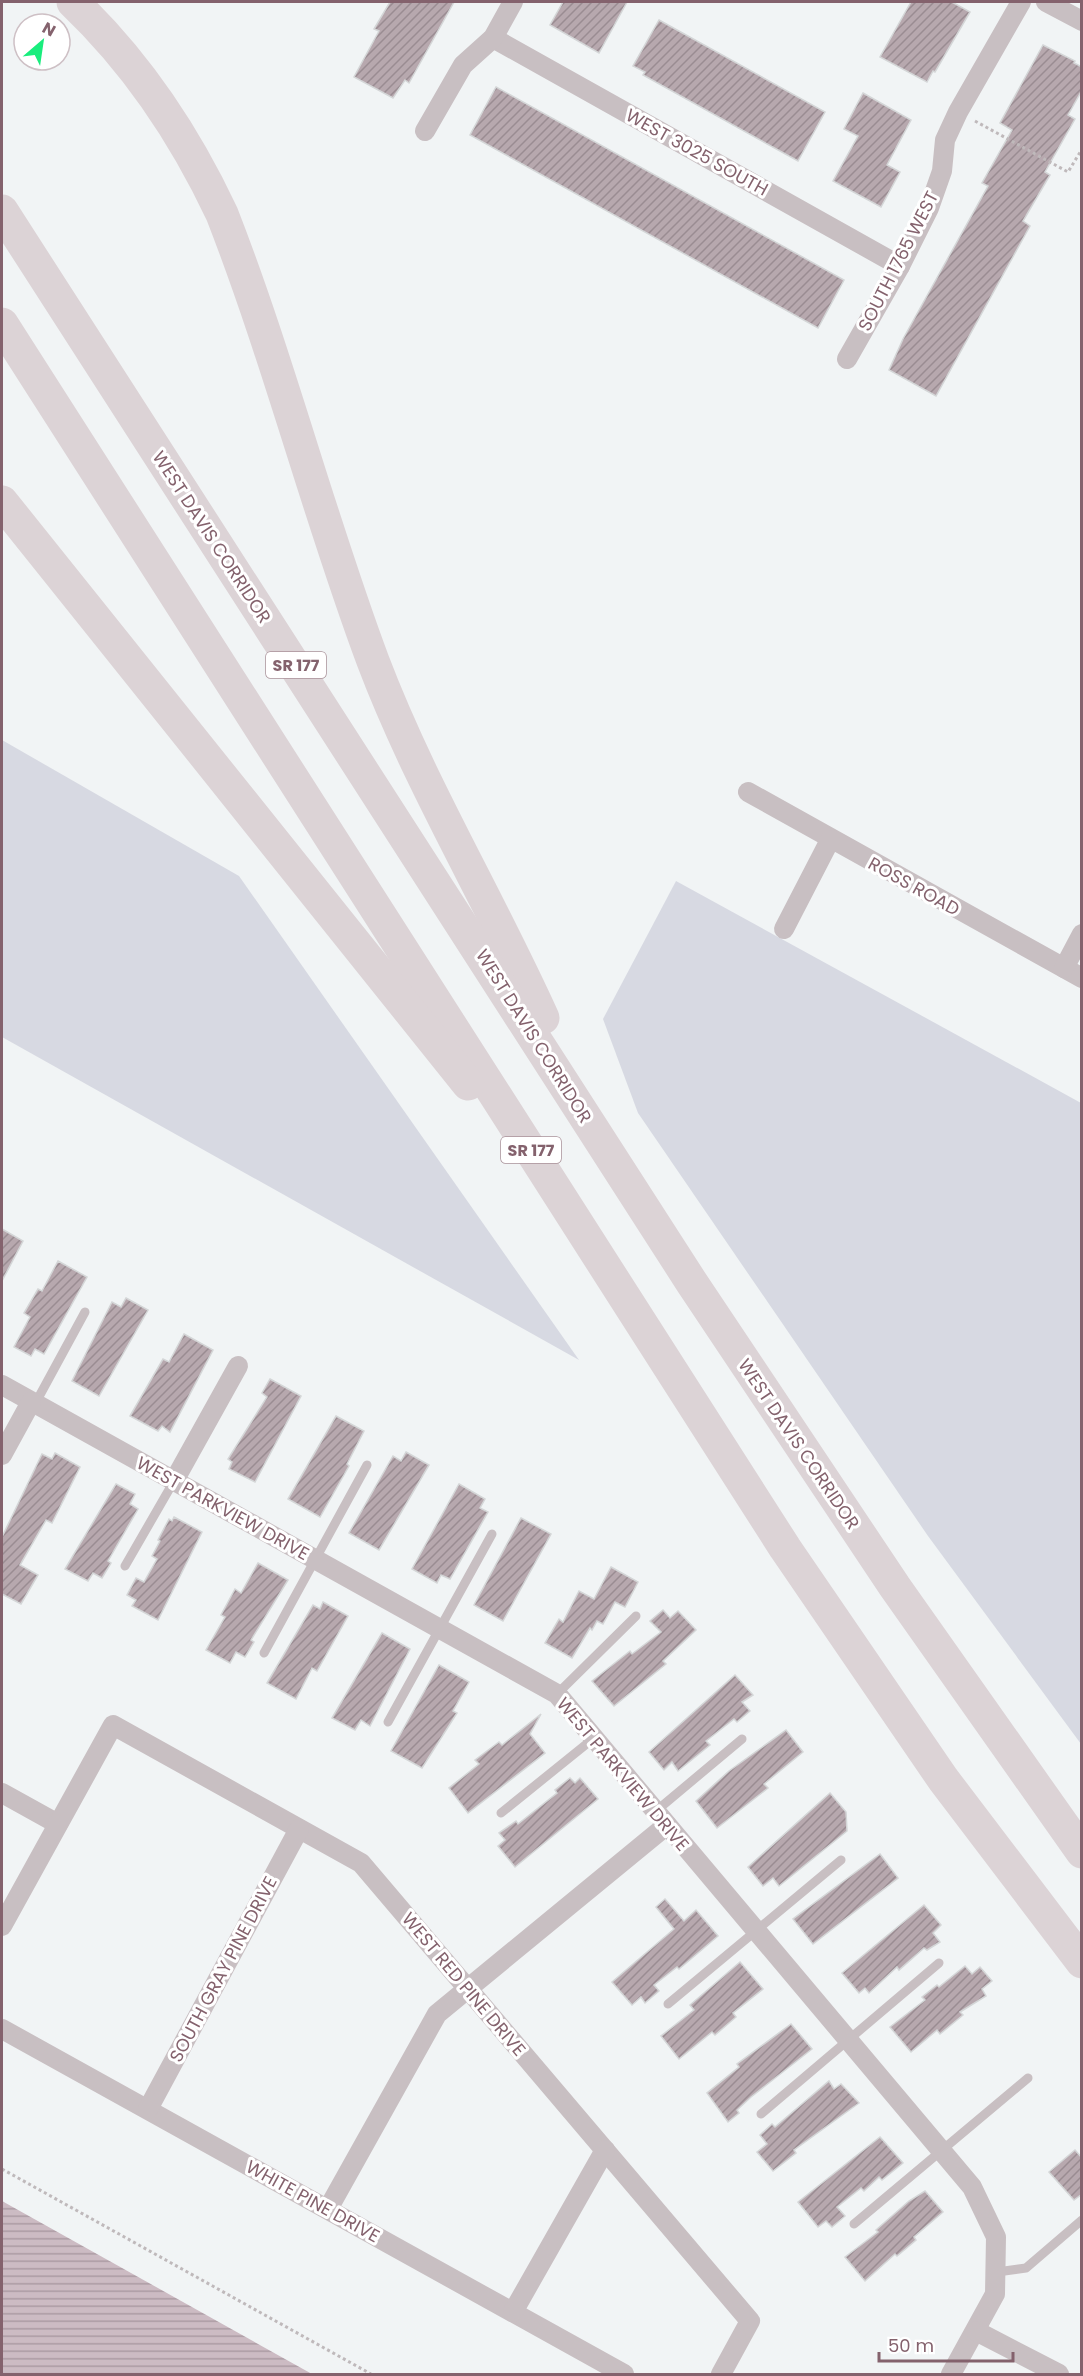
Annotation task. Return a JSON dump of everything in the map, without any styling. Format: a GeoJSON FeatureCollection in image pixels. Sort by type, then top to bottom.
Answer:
{"type":"FeatureCollection","features":[{"type":"Feature","properties":{"kind":"highway"},"geometry":{"type":"LineString","coordinates":[[73,2],[103,31],[149,87],[189,148],[222,214],[381,681],[437,808],[531,991],[588,1121]]}},
{"type":"Feature","properties":{"kind":"highway","name":"WEST DAVIS CORRIDOR"},"geometry":{"type":"LineString","coordinates":[[2,211],[588,1121],[894,1587],[1082,1852]]}},
{"type":"Feature","properties":{"kind":"highway","name":"SR 177"},"geometry":{"type":"LineString","coordinates":[[2,324],[836,1626],[944,1779],[1082,1962]]}},
{"type":"Feature","properties":{"kind":"highway"},"geometry":{"type":"LineString","coordinates":[[2,502],[405,1007],[560,1196]]}},
{"type":"Feature","properties":{"kind":"street"},"geometry":{"type":"LineString","coordinates":[[425,131],[463,64],[494,38],[513,2]]}},
{"type":"Feature","properties":{"kind":"street","name":"SOUTH 1765 WEST"},"geometry":{"type":"LineString","coordinates":[[847,359],[900,266],[928,208],[942,171],[945,140],[958,112],[1021,2]]}},
{"type":"Feature","properties":{"kind":"street"},"geometry":{"type":"LineString","coordinates":[[1046,2],[1082,21]]}},
{"type":"Feature","properties":{"kind":"street","name":"WEST 3025 SOUTH"},"geometry":{"type":"LineString","coordinates":[[494,38],[900,266]]}},
{"type":"Feature","properties":{"kind":"street","name":"ROSS ROAD"},"geometry":{"type":"LineString","coordinates":[[748,792],[830,840],[1082,978]]}},
{"type":"Feature","properties":{"kind":"street"},"geometry":{"type":"LineString","coordinates":[[784,929],[830,840]]}},
{"type":"Feature","properties":{"kind":"street"},"geometry":{"type":"LineString","coordinates":[[1064,968],[1082,934]]}},
{"type":"Feature","properties":{"kind":"street"},"geometry":{"type":"LineString","coordinates":[[174,1481],[238,1366]]}},
{"type":"Feature","properties":{"kind":"street","name":"WEST PARKVIEW DRIVE"},"geometry":{"type":"LineString","coordinates":[[2,1385],[557,1694],[972,2187],[996,2237],[995,2294],[951,2374]]}},
{"type":"Feature","properties":{"kind":"street"},"geometry":{"type":"LineString","coordinates":[[2,1455],[33,1403]]}},
{"type":"Feature","properties":{"kind":"street","name":"WEST RED PINE DRIVE"},"geometry":{"type":"LineString","coordinates":[[58,1824],[113,1725],[361,1863],[750,2321],[721,2374]]}},
{"type":"Feature","properties":{"kind":"street"},"geometry":{"type":"LineString","coordinates":[[2,1793],[58,1824],[2,1926]]}},
{"type":"Feature","properties":{"kind":"street"},"geometry":{"type":"LineString","coordinates":[[328,2209],[437,2014],[662,1818]]}},
{"type":"Feature","properties":{"kind":"street","name":"SOUTH GRAY PINE DRIVE"},"geometry":{"type":"LineString","coordinates":[[148,2109],[299,1829]]}},
{"type":"Feature","properties":{"kind":"street","name":"WHITE PINE DRIVE"},"geometry":{"type":"LineString","coordinates":[[2,2029],[624,2374]]}},
{"type":"Feature","properties":{"kind":"street"},"geometry":{"type":"LineString","coordinates":[[513,2313],[604,2150]]}},
{"type":"Feature","properties":{"kind":"street"},"geometry":{"type":"LineString","coordinates":[[976,2331],[1059,2374]]}},
{"type":"Feature","properties":{"kind":"lane"},"geometry":{"type":"LineString","coordinates":[[33,1403],[85,1312]]}},
{"type":"Feature","properties":{"kind":"lane"},"geometry":{"type":"LineString","coordinates":[[264,1653],[368,1466]]}},
{"type":"Feature","properties":{"kind":"lane"},"geometry":{"type":"LineString","coordinates":[[125,1566],[174,1481]]}},
{"type":"Feature","properties":{"kind":"lane"},"geometry":{"type":"LineString","coordinates":[[388,1722],[492,1534]]}},
{"type":"Feature","properties":{"kind":"lane"},"geometry":{"type":"LineString","coordinates":[[557,1694],[636,1616]]}},
{"type":"Feature","properties":{"kind":"lane"},"geometry":{"type":"LineString","coordinates":[[501,1813],[594,1738]]}},
{"type":"Feature","properties":{"kind":"lane"},"geometry":{"type":"LineString","coordinates":[[662,1818],[742,1739]]}},
{"type":"Feature","properties":{"kind":"lane"},"geometry":{"type":"LineString","coordinates":[[668,2004],[841,1860]]}},
{"type":"Feature","properties":{"kind":"lane"},"geometry":{"type":"LineString","coordinates":[[761,2114],[939,1963]]}},
{"type":"Feature","properties":{"kind":"lane"},"geometry":{"type":"LineString","coordinates":[[854,2224],[1028,2078]]}},
{"type":"Feature","properties":{"kind":"lane"},"geometry":{"type":"LineString","coordinates":[[997,2272],[1026,2268],[1082,2220]]}},
{"type":"Feature","properties":{"kind":"path"},"geometry":{"type":"LineString","coordinates":[[958,112],[1068,172],[1082,149]]}},
{"type":"Feature","properties":{"kind":"path"},"geometry":{"type":"LineString","coordinates":[[2,2169],[371,2374]]}},
{"type":"Feature","properties":{"kind":"shaded area"},"geometry":{"type":"Polygon","coordinates":[[[2,740],[239,876],[579,1360],[2,1037],[2,740]]]}},
{"type":"Feature","properties":{"kind":"shaded area"},"geometry":{"type":"Polygon","coordinates":[[[676,881],[1081,1103],[1081,1744],[928,1536],[638,1113],[603,1019],[676,881]]]}},
{"type":"Feature","properties":{"kind":"shaded area"},"geometry":{"type":"Polygon","coordinates":[[[2,2201],[312,2374],[2,2374],[2,2201]]]}},
{"type":"Feature","properties":{"kind":"building"},"geometry":{"type":"Polygon","coordinates":[[[390,2],[454,2],[409,83],[405,80],[393,98],[354,77],[379,31],[374,29],[390,2]]]}},
{"type":"Feature","properties":{"kind":"building"},"geometry":{"type":"Polygon","coordinates":[[[563,2],[627,2],[599,53],[550,25],[563,2]]]}},
{"type":"Feature","properties":{"kind":"building"},"geometry":{"type":"Polygon","coordinates":[[[911,2],[952,2],[970,12],[927,82],[880,57],[911,2]]]}},
{"type":"Feature","properties":{"kind":"building"},"geometry":{"type":"Polygon","coordinates":[[[659,20],[825,112],[798,161],[643,75],[645,72],[633,66],[659,20]]]}},
{"type":"Feature","properties":{"kind":"building"},"geometry":{"type":"Polygon","coordinates":[[[1043,45],[1082,67],[1082,90],[1068,115],[1075,119],[1045,172],[1050,175],[1023,221],[1030,226],[936,396],[889,370],[903,339],[988,186],[982,183],[1012,130],[1000,123],[1043,45]]]}},
{"type":"Feature","properties":{"kind":"building"},"geometry":{"type":"Polygon","coordinates":[[[496,87],[844,280],[818,328],[470,135],[496,87]]]}},
{"type":"Feature","properties":{"kind":"building"},"geometry":{"type":"Polygon","coordinates":[[[863,93],[911,120],[887,165],[900,172],[881,207],[833,181],[858,136],[844,129],[863,93]]]}},
{"type":"Feature","properties":{"kind":"building"},"geometry":{"type":"Polygon","coordinates":[[[2,1229],[23,1241],[2,1281],[2,1229]]]}},
{"type":"Feature","properties":{"kind":"building"},"geometry":{"type":"Polygon","coordinates":[[[58,1261],[87,1277],[44,1354],[35,1349],[31,1356],[14,1347],[30,1317],[24,1313],[38,1289],[42,1291],[58,1261]]]}},
{"type":"Feature","properties":{"kind":"building"},"geometry":{"type":"Polygon","coordinates":[[[126,1298],[148,1310],[99,1396],[72,1381],[112,1302],[121,1307],[126,1298]]]}},
{"type":"Feature","properties":{"kind":"building"},"geometry":{"type":"Polygon","coordinates":[[[184,1334],[213,1350],[170,1432],[162,1426],[158,1431],[130,1416],[163,1359],[169,1362],[184,1334]]]}},
{"type":"Feature","properties":{"kind":"building"},"geometry":{"type":"Polygon","coordinates":[[[270,1379],[301,1396],[255,1482],[229,1469],[232,1462],[228,1459],[267,1397],[262,1393],[270,1379]]]}},
{"type":"Feature","properties":{"kind":"building"},"geometry":{"type":"Polygon","coordinates":[[[336,1416],[364,1431],[347,1464],[349,1466],[320,1517],[288,1499],[336,1416]]]}},
{"type":"Feature","properties":{"kind":"building"},"geometry":{"type":"Polygon","coordinates":[[[406,1452],[429,1465],[379,1550],[349,1533],[393,1456],[401,1461],[406,1452]]]}},
{"type":"Feature","properties":{"kind":"building"},"geometry":{"type":"Polygon","coordinates":[[[55,1453],[80,1467],[52,1523],[46,1520],[20,1565],[38,1575],[21,1604],[2,1594],[2,1537],[42,1454],[52,1459],[55,1453]]]}},
{"type":"Feature","properties":{"kind":"building"},"geometry":{"type":"Polygon","coordinates":[[[116,1484],[135,1494],[130,1504],[138,1509],[108,1561],[111,1563],[102,1578],[93,1573],[88,1581],[65,1569],[116,1484]]]}},
{"type":"Feature","properties":{"kind":"building"},"geometry":{"type":"Polygon","coordinates":[[[459,1484],[485,1499],[480,1508],[488,1512],[450,1579],[441,1575],[437,1583],[412,1569],[459,1484]]]}},
{"type":"Feature","properties":{"kind":"building"},"geometry":{"type":"Polygon","coordinates":[[[174,1517],[202,1532],[158,1620],[132,1606],[136,1600],[127,1595],[136,1578],[144,1582],[157,1559],[152,1556],[160,1541],[158,1540],[169,1519],[172,1521],[174,1517]]]}},
{"type":"Feature","properties":{"kind":"building"},"geometry":{"type":"Polygon","coordinates":[[[521,1518],[551,1534],[503,1621],[474,1605],[521,1518]]]}},
{"type":"Feature","properties":{"kind":"building"},"geometry":{"type":"Polygon","coordinates":[[[258,1563],[288,1580],[251,1640],[254,1642],[245,1657],[236,1652],[230,1663],[206,1650],[225,1617],[221,1615],[235,1589],[241,1593],[258,1563]]]}},
{"type":"Feature","properties":{"kind":"building"},"geometry":{"type":"Polygon","coordinates":[[[611,1567],[638,1582],[625,1607],[615,1602],[603,1624],[597,1621],[592,1630],[590,1628],[572,1658],[545,1643],[559,1619],[563,1622],[579,1591],[594,1599],[611,1567]]]}},
{"type":"Feature","properties":{"kind":"building"},"geometry":{"type":"Polygon","coordinates":[[[323,1602],[348,1616],[317,1671],[312,1668],[296,1699],[267,1683],[313,1605],[320,1609],[323,1602]]]}},
{"type":"Feature","properties":{"kind":"building"},"geometry":{"type":"Polygon","coordinates":[[[663,1610],[670,1618],[678,1611],[696,1630],[663,1661],[666,1664],[614,1706],[592,1681],[630,1651],[632,1654],[661,1632],[650,1621],[663,1610]]]}},
{"type":"Feature","properties":{"kind":"building"},"geometry":{"type":"Polygon","coordinates":[[[382,1633],[410,1649],[370,1726],[361,1720],[355,1730],[332,1718],[382,1633]]]}},
{"type":"Feature","properties":{"kind":"building"},"geometry":{"type":"Polygon","coordinates":[[[439,1665],[469,1682],[453,1711],[457,1713],[422,1768],[391,1751],[439,1665]]]}},
{"type":"Feature","properties":{"kind":"building"},"geometry":{"type":"Polygon","coordinates":[[[735,1675],[753,1695],[742,1702],[750,1711],[737,1722],[734,1719],[706,1741],[710,1745],[678,1771],[672,1762],[664,1770],[649,1752],[735,1675]]]}},
{"type":"Feature","properties":{"kind":"building"},"geometry":{"type":"Polygon","coordinates":[[[541,1714],[530,1734],[545,1753],[468,1813],[449,1788],[479,1764],[475,1760],[499,1742],[502,1745],[541,1714]]]}},
{"type":"Feature","properties":{"kind":"building"},"geometry":{"type":"Polygon","coordinates":[[[786,1730],[803,1752],[764,1784],[768,1788],[717,1828],[696,1801],[729,1771],[786,1730]]]}},
{"type":"Feature","properties":{"kind":"building"},"geometry":{"type":"Polygon","coordinates":[[[570,1778],[575,1783],[580,1778],[598,1799],[515,1867],[498,1846],[505,1840],[499,1833],[516,1821],[518,1824],[557,1793],[555,1790],[570,1778]]]}},
{"type":"Feature","properties":{"kind":"building"},"geometry":{"type":"Polygon","coordinates":[[[830,1793],[846,1812],[847,1831],[779,1886],[773,1878],[763,1886],[748,1867],[830,1793]]]}},
{"type":"Feature","properties":{"kind":"building"},"geometry":{"type":"Polygon","coordinates":[[[880,1854],[898,1878],[813,1944],[793,1919],[880,1854]]]}},
{"type":"Feature","properties":{"kind":"building"},"geometry":{"type":"Polygon","coordinates":[[[665,1899],[684,1921],[696,1910],[718,1936],[679,1969],[677,1967],[654,1985],[659,1991],[645,2003],[641,1997],[632,2005],[612,1982],[674,1929],[656,1907],[665,1899]]]}},
{"type":"Feature","properties":{"kind":"building"},"geometry":{"type":"Polygon","coordinates":[[[924,1905],[941,1925],[933,1933],[940,1942],[927,1950],[924,1948],[899,1970],[897,1967],[869,1993],[865,1988],[859,1993],[842,1973],[924,1905]]]}},
{"type":"Feature","properties":{"kind":"building"},"geometry":{"type":"Polygon","coordinates":[[[740,1962],[763,1989],[733,2013],[736,2017],[715,2035],[712,2032],[679,2059],[661,2036],[694,2010],[690,2005],[740,1962]]]}},
{"type":"Feature","properties":{"kind":"building"},"geometry":{"type":"Polygon","coordinates":[[[965,1966],[972,1974],[980,1967],[992,1981],[982,1989],[986,1996],[960,2012],[963,2015],[940,2034],[937,2030],[911,2052],[890,2027],[925,2000],[922,1997],[937,1985],[939,1987],[965,1966]]]}},
{"type":"Feature","properties":{"kind":"building"},"geometry":{"type":"Polygon","coordinates":[[[791,2024],[812,2049],[751,2097],[737,2110],[739,2113],[728,2122],[707,2093],[739,2067],[737,2064],[791,2024]]]}},
{"type":"Feature","properties":{"kind":"building"},"geometry":{"type":"Polygon","coordinates":[[[829,2081],[834,2089],[841,2084],[859,2103],[794,2150],[796,2153],[773,2171],[757,2152],[767,2144],[760,2135],[772,2124],[775,2127],[829,2081]]]}},
{"type":"Feature","properties":{"kind":"building"},"geometry":{"type":"Polygon","coordinates":[[[880,2137],[903,2163],[882,2180],[879,2177],[864,2191],[861,2188],[837,2207],[845,2216],[832,2227],[826,2221],[818,2227],[798,2202],[880,2137]]]}},
{"type":"Feature","properties":{"kind":"building"},"geometry":{"type":"Polygon","coordinates":[[[1075,2150],[1082,2158],[1082,2194],[1074,2200],[1049,2172],[1075,2150]]]}},
{"type":"Feature","properties":{"kind":"building"},"geometry":{"type":"Polygon","coordinates":[[[925,2191],[943,2212],[914,2237],[916,2240],[897,2256],[895,2254],[865,2281],[845,2257],[878,2232],[876,2230],[909,2201],[925,2191]]]}}]}
